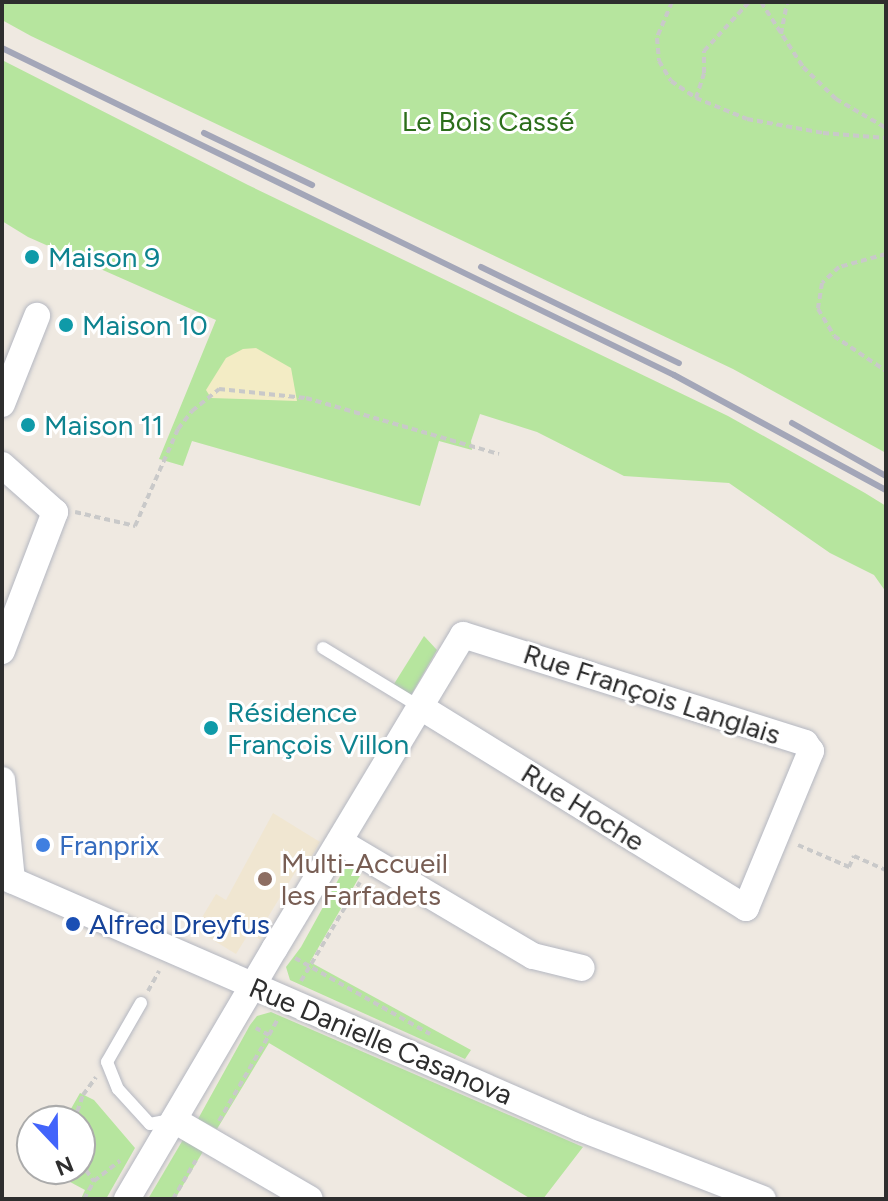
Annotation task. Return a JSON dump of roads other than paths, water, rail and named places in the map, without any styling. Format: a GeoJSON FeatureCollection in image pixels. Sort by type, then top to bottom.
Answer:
{"type":"FeatureCollection","features":[{"type":"Feature","properties":{"kind":"street"},"geometry":{"type":"LineString","coordinates":[[2,404],[37,316]]}},
{"type":"Feature","properties":{"kind":"street"},"geometry":{"type":"LineString","coordinates":[[2,465],[55,512],[2,651]]}},
{"type":"Feature","properties":{"kind":"street","name":"Rue François Langlais"},"geometry":{"type":"LineString","coordinates":[[420,707],[463,635],[805,743],[811,751],[810,761],[746,908]]}},
{"type":"Feature","properties":{"kind":"street"},"geometry":{"type":"LineString","coordinates":[[127,1199],[275,948],[348,846],[420,707]]}},
{"type":"Feature","properties":{"kind":"street","name":"Rue Hoche"},"geometry":{"type":"LineString","coordinates":[[420,707],[746,908]]}},
{"type":"Feature","properties":{"kind":"street"},"geometry":{"type":"LineString","coordinates":[[2,780],[7,878]]}},
{"type":"Feature","properties":{"kind":"street"},"geometry":{"type":"LineString","coordinates":[[348,846],[533,956],[582,968]]}},
{"type":"Feature","properties":{"kind":"street","name":"Rue Danielle Casanova"},"geometry":{"type":"LineString","coordinates":[[7,878],[69,899],[171,950],[580,1128],[763,1199]]}},
{"type":"Feature","properties":{"kind":"street"},"geometry":{"type":"LineString","coordinates":[[174,1120],[310,1199]]}},
{"type":"Feature","properties":{"kind":"lane"},"geometry":{"type":"LineString","coordinates":[[323,648],[420,707]]}},
{"type":"Feature","properties":{"kind":"lane"},"geometry":{"type":"LineString","coordinates":[[141,1003],[107,1062],[118,1089],[150,1124],[174,1120]]}},
{"type":"Feature","properties":{"kind":"railway"},"geometry":{"type":"LineString","coordinates":[[2,48],[674,375],[886,490]]}},
{"type":"Feature","properties":{"kind":"railway"},"geometry":{"type":"LineString","coordinates":[[204,133],[312,185]]}},
{"type":"Feature","properties":{"kind":"railway"},"geometry":{"type":"LineString","coordinates":[[481,267],[679,363]]}},
{"type":"Feature","properties":{"kind":"railway"},"geometry":{"type":"LineString","coordinates":[[792,423],[886,476]]}},
{"type":"Feature","properties":{"kind":"place","name":"Maison 9"},"geometry":{"type":"Point","coordinates":[32,257]}},
{"type":"Feature","properties":{"kind":"place","name":"Maison 10"},"geometry":{"type":"Point","coordinates":[66,325]}},
{"type":"Feature","properties":{"kind":"place","name":"Maison 11"},"geometry":{"type":"Point","coordinates":[28,425]}},
{"type":"Feature","properties":{"kind":"place","name":"Résidence François Villon"},"geometry":{"type":"Point","coordinates":[211,728]}},
{"type":"Feature","properties":{"kind":"place","name":"Franprix"},"geometry":{"type":"Point","coordinates":[43,845]}},
{"type":"Feature","properties":{"kind":"place","name":"Multi-Accueil les Farfadets"},"geometry":{"type":"Point","coordinates":[265,879]}},
{"type":"Feature","properties":{"kind":"place","name":"Alfred Dreyfus"},"geometry":{"type":"Point","coordinates":[73,924]}},
{"type":"Feature","properties":{"kind":"park label","name":"Le Bois Cassé"},"geometry":{"type":"Point","coordinates":[488,121]}}]}
